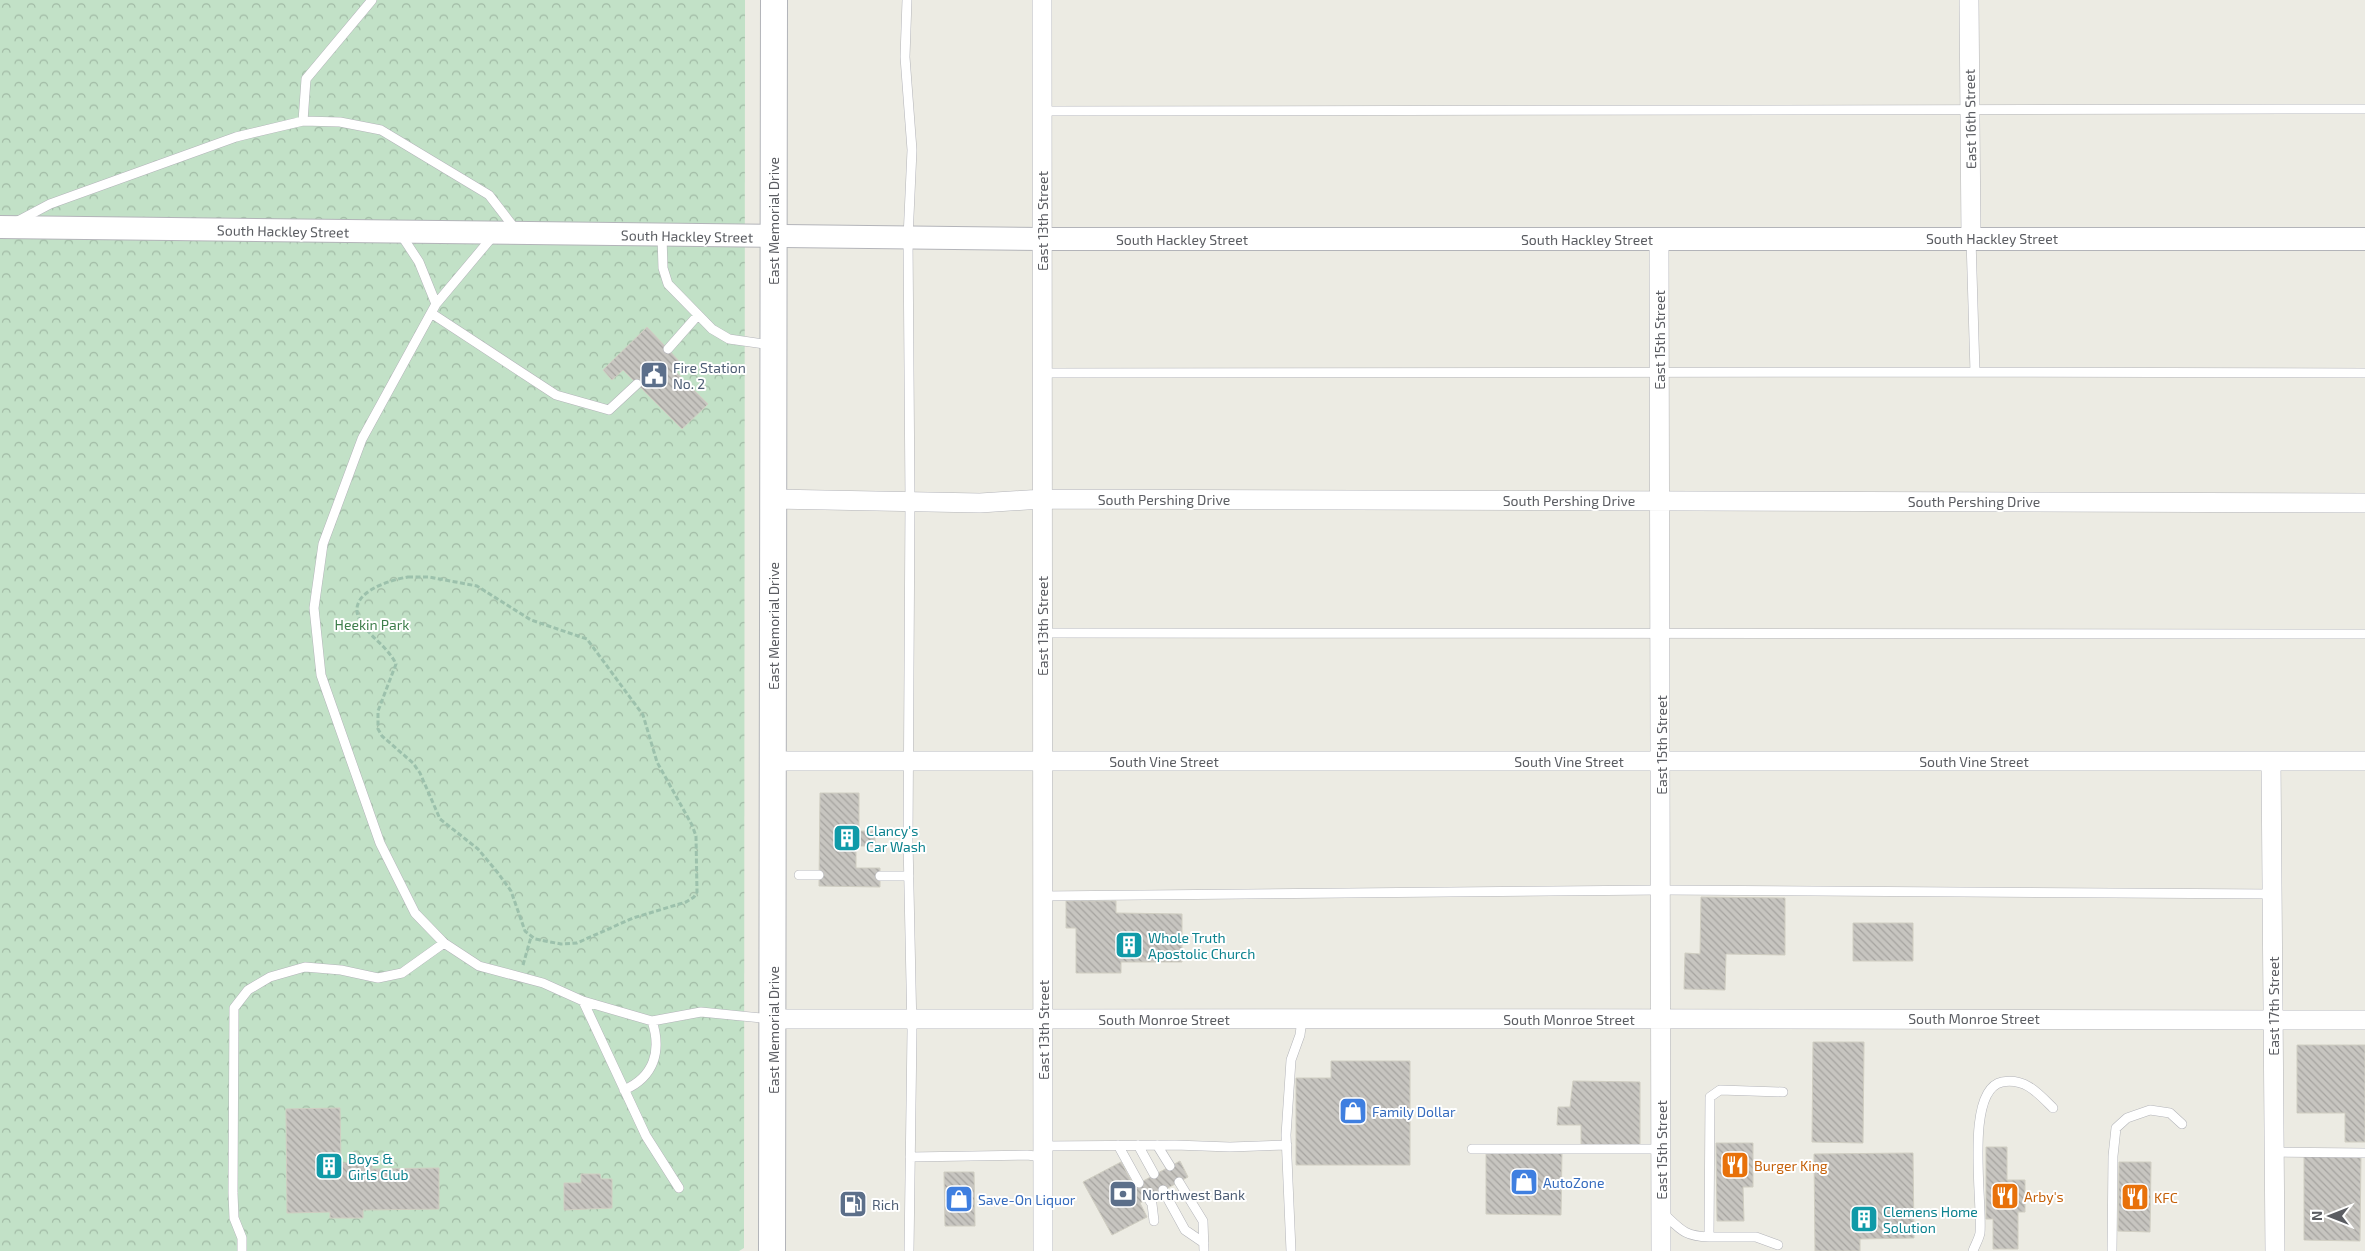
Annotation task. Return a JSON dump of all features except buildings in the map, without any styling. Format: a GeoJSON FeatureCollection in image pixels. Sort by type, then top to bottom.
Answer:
{"type":"FeatureCollection","features":[{"type":"Feature","properties":{"kind":"main road","name":"East Memorial Drive"},"geometry":{"type":"LineString","coordinates":[[772,1251],[774,0]]}},
{"type":"Feature","properties":{"kind":"street","name":"East 13th Street"},"geometry":{"type":"LineString","coordinates":[[1042,0],[1043,1251]]}},
{"type":"Feature","properties":{"kind":"street","name":"East 16th Street"},"geometry":{"type":"LineString","coordinates":[[1969,0],[1971,238]]}},
{"type":"Feature","properties":{"kind":"street","name":"South Hackley Street"},"geometry":{"type":"LineString","coordinates":[[4,227],[773,238],[2365,239]]}},
{"type":"Feature","properties":{"kind":"street","name":"East 15th Street"},"geometry":{"type":"LineString","coordinates":[[1659,240],[1661,1251]]}},
{"type":"Feature","properties":{"kind":"street","name":"South Pershing Drive"},"geometry":{"type":"LineString","coordinates":[[773,499],[980,503],[1042,499],[2365,503]]}},
{"type":"Feature","properties":{"kind":"street","name":"South Vine Street"},"geometry":{"type":"LineString","coordinates":[[774,761],[2365,761]]}},
{"type":"Feature","properties":{"kind":"street","name":"East 17th Street"},"geometry":{"type":"LineString","coordinates":[[2271,761],[2275,1251]]}},
{"type":"Feature","properties":{"kind":"street","name":"South Monroe Street"},"geometry":{"type":"LineString","coordinates":[[773,1019],[1884,1018],[2365,1020]]}},
{"type":"Feature","properties":{"kind":"lane"},"geometry":{"type":"LineString","coordinates":[[303,120],[306,79],[372,0]]}},
{"type":"Feature","properties":{"kind":"lane"},"geometry":{"type":"LineString","coordinates":[[907,0],[905,57],[912,150],[908,238],[911,1020],[909,1251]]}},
{"type":"Feature","properties":{"kind":"lane"},"geometry":{"type":"LineString","coordinates":[[1042,111],[2365,109]]}},
{"type":"Feature","properties":{"kind":"lane"},"geometry":{"type":"LineString","coordinates":[[4,227],[50,204],[236,137],[303,120],[340,122],[381,130],[489,195],[519,234]]}},
{"type":"Feature","properties":{"kind":"lane"},"geometry":{"type":"LineString","coordinates":[[400,233],[419,262],[436,304]]}},
{"type":"Feature","properties":{"kind":"lane"},"geometry":{"type":"LineString","coordinates":[[495,234],[436,304],[431,313],[362,439],[323,544],[314,608],[321,675],[380,843],[415,913],[444,943],[479,966],[543,984],[583,1001],[652,1022],[701,1012],[773,1019]]}},
{"type":"Feature","properties":{"kind":"lane"},"geometry":{"type":"LineString","coordinates":[[662,236],[663,268],[668,284],[712,329],[729,339],[773,345]]}},
{"type":"Feature","properties":{"kind":"lane"},"geometry":{"type":"LineString","coordinates":[[1971,238],[1975,372]]}},
{"type":"Feature","properties":{"kind":"lane"},"geometry":{"type":"LineString","coordinates":[[431,313],[556,395],[609,410],[637,384]]}},
{"type":"Feature","properties":{"kind":"lane"},"geometry":{"type":"LineString","coordinates":[[668,349],[698,315]]}},
{"type":"Feature","properties":{"kind":"lane"},"geometry":{"type":"LineString","coordinates":[[1042,373],[2365,373]]}},
{"type":"Feature","properties":{"kind":"lane"},"geometry":{"type":"LineString","coordinates":[[1042,633],[2365,634]]}},
{"type":"Feature","properties":{"kind":"lane"},"geometry":{"type":"LineString","coordinates":[[799,875],[819,875]]}},
{"type":"Feature","properties":{"kind":"lane"},"geometry":{"type":"LineString","coordinates":[[880,876],[909,876]]}},
{"type":"Feature","properties":{"kind":"lane"},"geometry":{"type":"LineString","coordinates":[[1042,896],[1661,890],[2273,894]]}},
{"type":"Feature","properties":{"kind":"lane"},"geometry":{"type":"LineString","coordinates":[[242,1251],[242,1238],[234,1218],[233,1194],[234,1008],[248,990],[270,977],[305,967],[341,970],[378,978],[402,973],[444,943]]}},
{"type":"Feature","properties":{"kind":"lane"},"geometry":{"type":"LineString","coordinates":[[583,1001],[646,1136],[679,1188]]}},
{"type":"Feature","properties":{"kind":"lane"},"geometry":{"type":"LineString","coordinates":[[1291,1251],[1287,1144],[1291,1060],[1300,1034],[1302,1019]]}},
{"type":"Feature","properties":{"kind":"lane"},"geometry":{"type":"LineString","coordinates":[[624,1090],[634,1086],[647,1074],[657,1051],[657,1037],[652,1022]]}},
{"type":"Feature","properties":{"kind":"lane"},"geometry":{"type":"LineString","coordinates":[[1973,1251],[1980,1234],[1978,1142],[1981,1111],[1986,1094],[1997,1084],[2014,1080],[2032,1087],[2053,1108]]}},
{"type":"Feature","properties":{"kind":"lane"},"geometry":{"type":"LineString","coordinates":[[1710,1237],[1710,1097],[1720,1090],[1783,1092]]}},
{"type":"Feature","properties":{"kind":"lane"},"geometry":{"type":"LineString","coordinates":[[2112,1251],[2113,1156],[2116,1128],[2127,1118],[2150,1110],[2170,1113],[2182,1124]]}},
{"type":"Feature","properties":{"kind":"lane"},"geometry":{"type":"LineString","coordinates":[[910,1157],[1027,1155],[1043,1151],[1118,1145],[1230,1147],[1287,1144]]}},
{"type":"Feature","properties":{"kind":"lane"},"geometry":{"type":"LineString","coordinates":[[1118,1145],[1139,1182]]}},
{"type":"Feature","properties":{"kind":"lane"},"geometry":{"type":"LineString","coordinates":[[1138,1145],[1154,1174]]}},
{"type":"Feature","properties":{"kind":"lane"},"geometry":{"type":"LineString","coordinates":[[1157,1145],[1170,1166]]}},
{"type":"Feature","properties":{"kind":"lane"},"geometry":{"type":"LineString","coordinates":[[1472,1148],[1661,1149]]}},
{"type":"Feature","properties":{"kind":"lane"},"geometry":{"type":"LineString","coordinates":[[2274,1152],[2365,1153]]}},
{"type":"Feature","properties":{"kind":"lane"},"geometry":{"type":"LineString","coordinates":[[1179,1182],[1203,1222],[1204,1247]]}},
{"type":"Feature","properties":{"kind":"lane"},"geometry":{"type":"LineString","coordinates":[[1163,1190],[1185,1230],[1204,1247]]}},
{"type":"Feature","properties":{"kind":"lane"},"geometry":{"type":"LineString","coordinates":[[1148,1198],[1152,1204],[1154,1220]]}},
{"type":"Feature","properties":{"kind":"lane"},"geometry":{"type":"LineString","coordinates":[[1661,1211],[1683,1233],[1692,1236],[1756,1237],[1778,1246]]}},
{"type":"Feature","properties":{"kind":"path"},"geometry":{"type":"LineString","coordinates":[[429,577],[477,586],[531,620],[587,639],[643,715],[657,762],[692,826],[696,836],[697,892],[694,898],[633,918],[577,943],[548,943],[531,937],[522,926],[511,891],[498,873],[478,849],[440,819],[420,773],[413,763],[382,736],[378,729],[378,711],[396,664],[387,649],[360,622],[357,608],[361,597],[383,584],[402,578],[429,577]]}},
{"type":"Feature","properties":{"kind":"path"},"geometry":{"type":"LineString","coordinates":[[520,977],[531,937]]}},
{"type":"Feature","properties":{"kind":"green space","name":"Heekin Park"},"geometry":{"type":"Polygon","coordinates":[[[0,0],[745,0],[744,1248],[739,1251],[0,1251],[0,0]]]}},
{"type":"Feature","properties":{"kind":"place","name":"Fire Station No. 2"},"geometry":{"type":"Point","coordinates":[654,375]}},
{"type":"Feature","properties":{"kind":"place","name":"Clancy's Car Wash"},"geometry":{"type":"Point","coordinates":[847,838]}},
{"type":"Feature","properties":{"kind":"place","name":"Whole Truth Apostolic Church"},"geometry":{"type":"Point","coordinates":[1129,945]}},
{"type":"Feature","properties":{"kind":"place","name":"Family Dollar"},"geometry":{"type":"Point","coordinates":[1353,1111]}},
{"type":"Feature","properties":{"kind":"place","name":"Burger King"},"geometry":{"type":"Point","coordinates":[1735,1165]}},
{"type":"Feature","properties":{"kind":"place","name":"Boys & Girls Club"},"geometry":{"type":"Point","coordinates":[329,1166]}},
{"type":"Feature","properties":{"kind":"place","name":"AutoZone"},"geometry":{"type":"Point","coordinates":[1524,1182]}},
{"type":"Feature","properties":{"kind":"place","name":"Northwest Bank"},"geometry":{"type":"Point","coordinates":[1123,1194]}},
{"type":"Feature","properties":{"kind":"place","name":"Arby's"},"geometry":{"type":"Point","coordinates":[2005,1196]}},
{"type":"Feature","properties":{"kind":"place","name":"KFC"},"geometry":{"type":"Point","coordinates":[2135,1197]}},
{"type":"Feature","properties":{"kind":"place","name":"Save-On Liquor"},"geometry":{"type":"Point","coordinates":[959,1199]}},
{"type":"Feature","properties":{"kind":"place","name":"Rich"},"geometry":{"type":"Point","coordinates":[853,1204]}},
{"type":"Feature","properties":{"kind":"place","name":"Clemens Home Solution"},"geometry":{"type":"Point","coordinates":[1864,1219]}}]}
